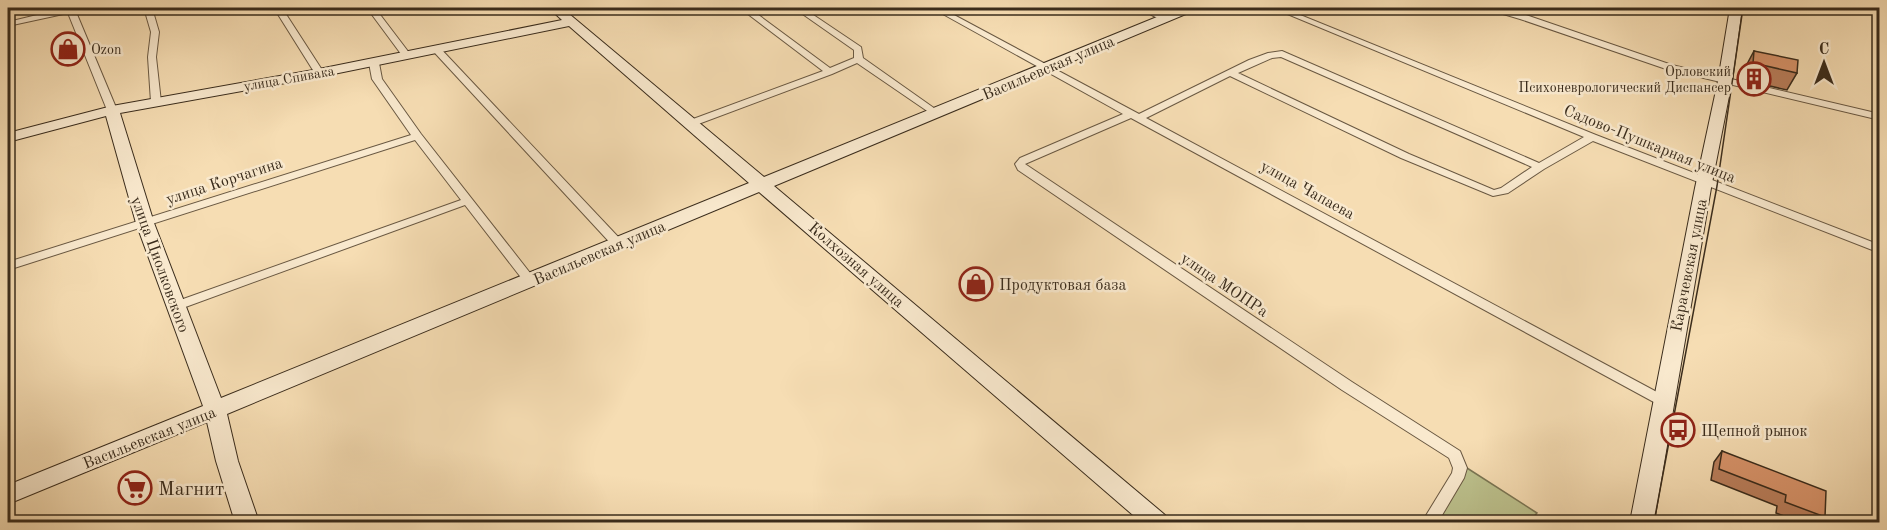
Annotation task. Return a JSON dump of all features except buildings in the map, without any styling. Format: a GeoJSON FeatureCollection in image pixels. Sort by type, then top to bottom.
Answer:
{"type":"FeatureCollection","features":[{"type":"Feature","properties":{"kind":"street"},"geometry":{"type":"LineString","coordinates":[[8,24],[74,8]]}},
{"type":"Feature","properties":{"kind":"street","name":"улица Циолковского"},"geometry":{"type":"LineString","coordinates":[[74,8],[112,110],[145,223],[215,410],[227,461],[247,522]]}},
{"type":"Feature","properties":{"kind":"street"},"geometry":{"type":"LineString","coordinates":[[148,8],[155,32],[152,57],[156,102]]}},
{"type":"Feature","properties":{"kind":"street"},"geometry":{"type":"LineString","coordinates":[[278,8],[319,73]]}},
{"type":"Feature","properties":{"kind":"street"},"geometry":{"type":"LineString","coordinates":[[371,8],[407,56]]}},
{"type":"Feature","properties":{"kind":"street","name":"Колхозная улица"},"geometry":{"type":"LineString","coordinates":[[555,8],[689,124],[764,184],[1157,522]]}},
{"type":"Feature","properties":{"kind":"street"},"geometry":{"type":"LineString","coordinates":[[744,8],[829,72]]}},
{"type":"Feature","properties":{"kind":"street"},"geometry":{"type":"LineString","coordinates":[[798,8],[858,48],[858,59]]}},
{"type":"Feature","properties":{"kind":"street","name":"улица Чапаева"},"geometry":{"type":"LineString","coordinates":[[936,8],[1048,66],[1663,402]]}},
{"type":"Feature","properties":{"kind":"street"},"geometry":{"type":"LineString","coordinates":[[1143,8],[1164,18]]}},
{"type":"Feature","properties":{"kind":"street","name":"Васильевская улица"},"geometry":{"type":"LineString","coordinates":[[8,495],[1190,8]]}},
{"type":"Feature","properties":{"kind":"street","name":"Садово-Пушкарная улица"},"geometry":{"type":"LineString","coordinates":[[1276,8],[1704,181],[1880,249]]}},
{"type":"Feature","properties":{"kind":"street"},"geometry":{"type":"LineString","coordinates":[[1487,8],[1523,17],[1669,67],[1880,117]]}},
{"type":"Feature","properties":{"kind":"street","name":"Карачевская улица"},"geometry":{"type":"LineString","coordinates":[[1642,522],[1704,181],[1725,81],[1736,8]]}},
{"type":"Feature","properties":{"kind":"street","name":"улица Спивака"},"geometry":{"type":"LineString","coordinates":[[8,137],[112,110],[374,63],[572,22]]}},
{"type":"Feature","properties":{"kind":"street"},"geometry":{"type":"LineString","coordinates":[[437,50],[618,244]]}},
{"type":"Feature","properties":{"kind":"street"},"geometry":{"type":"LineString","coordinates":[[1136,115],[1270,55],[1282,54],[1540,167]]}},
{"type":"Feature","properties":{"kind":"street"},"geometry":{"type":"LineString","coordinates":[[689,124],[858,59]]}},
{"type":"Feature","properties":{"kind":"street"},"geometry":{"type":"LineString","coordinates":[[858,59],[936,113]]}},
{"type":"Feature","properties":{"kind":"street"},"geometry":{"type":"LineString","coordinates":[[374,63],[377,79],[417,136],[530,281]]}},
{"type":"Feature","properties":{"kind":"street"},"geometry":{"type":"LineString","coordinates":[[1231,73],[1486,192],[1504,191],[1592,136]]}},
{"type":"Feature","properties":{"kind":"street","name":"улица МОПРа"},"geometry":{"type":"LineString","coordinates":[[1136,115],[1024,160],[1020,164],[1022,168],[1337,379],[1455,454],[1460,468],[1459,474],[1430,522]]}},
{"type":"Feature","properties":{"kind":"street","name":"улица Корчагина"},"geometry":{"type":"LineString","coordinates":[[8,266],[417,136]]}},
{"type":"Feature","properties":{"kind":"street"},"geometry":{"type":"LineString","coordinates":[[176,306],[467,201]]}},
{"type":"Feature","properties":{"kind":"green space"},"geometry":{"type":"Polygon","coordinates":[[[1467,468],[1537,513],[1529,522],[1436,522],[1467,468]]]}},
{"type":"Feature","properties":{"kind":"tram line"},"geometry":{"type":"LineString","coordinates":[[1654,522],[1717,186],[1743,8]]}},
{"type":"Feature","properties":{"kind":"place","name":"Ozon"},"geometry":{"type":"Point","coordinates":[68,49]}},
{"type":"Feature","properties":{"kind":"place","name":"Орловский Психоневрологический Диспансер"},"geometry":{"type":"Point","coordinates":[1754,79]}},
{"type":"Feature","properties":{"kind":"place","name":"Продуктовая база"},"geometry":{"type":"Point","coordinates":[976,284]}},
{"type":"Feature","properties":{"kind":"place","name":"Щепной рынок"},"geometry":{"type":"Point","coordinates":[1678,430]}},
{"type":"Feature","properties":{"kind":"place","name":"Магнит"},"geometry":{"type":"Point","coordinates":[135,488]}}]}
